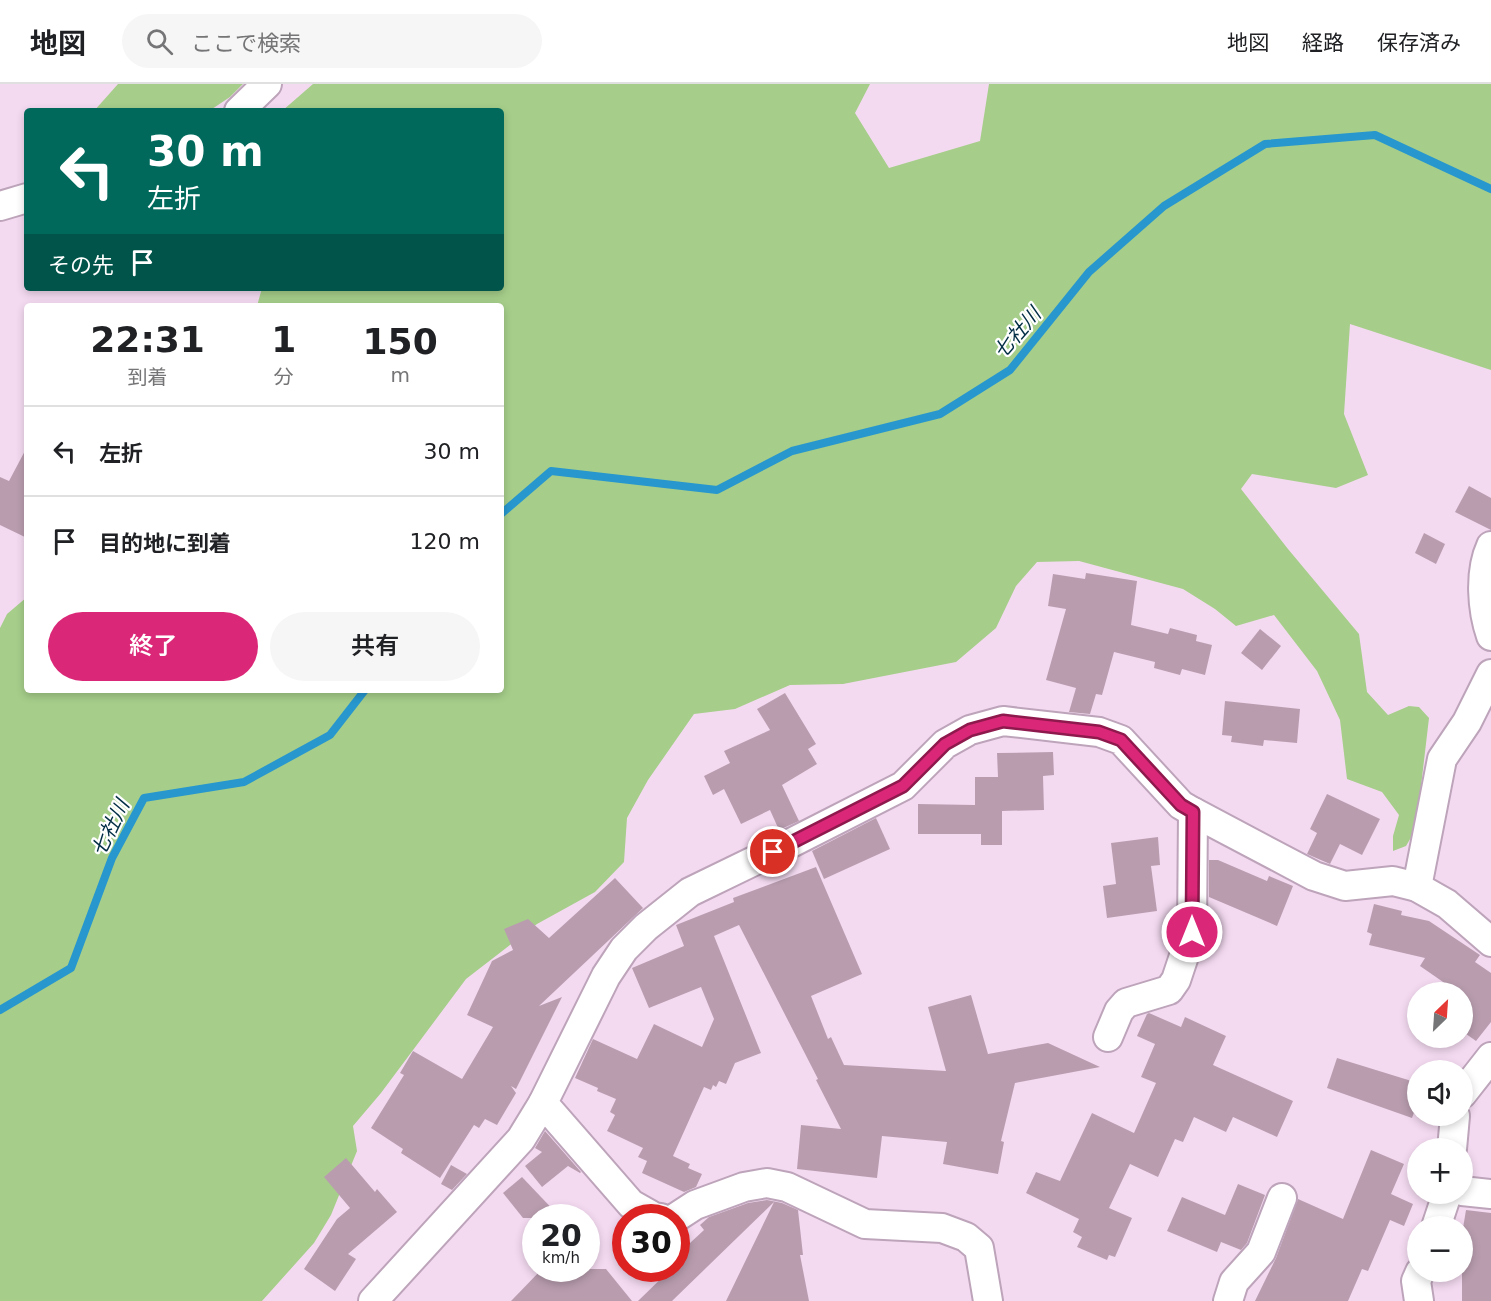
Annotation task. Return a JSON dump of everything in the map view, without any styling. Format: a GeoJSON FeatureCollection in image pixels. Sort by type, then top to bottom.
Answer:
{"type":"FeatureCollection","features":[{"type":"Feature","properties":{"kind":"street"},"geometry":{"type":"LineString","coordinates":[[242,108],[267,84]]}},
{"type":"Feature","properties":{"kind":"street"},"geometry":{"type":"LineString","coordinates":[[0,206],[24,199]]}},
{"type":"Feature","properties":{"kind":"street"},"geometry":{"type":"LineString","coordinates":[[1491,546],[1487,556],[1484,585],[1485,618],[1491,636]]}},
{"type":"Feature","properties":{"kind":"street"},"geometry":{"type":"LineString","coordinates":[[1416,887],[1442,759],[1467,722],[1491,674]]}},
{"type":"Feature","properties":{"kind":"street"},"geometry":{"type":"LineString","coordinates":[[373,1301],[521,1139],[543,1103],[606,976],[624,949],[646,927],[690,892],[903,786],[945,744],[970,730],[1003,721],[1099,732],[1121,740],[1181,805],[1193,812],[1314,876],[1346,886],[1394,881],[1416,887],[1448,904],[1491,942]]}},
{"type":"Feature","properties":{"kind":"street"},"geometry":{"type":"LineString","coordinates":[[1108,1037],[1119,1011],[1126,1003],[1169,990],[1176,980],[1192,932],[1193,812]]}},
{"type":"Feature","properties":{"kind":"street"},"geometry":{"type":"LineString","coordinates":[[1473,1080],[1491,1057]]}},
{"type":"Feature","properties":{"kind":"street"},"geometry":{"type":"LineString","coordinates":[[543,1103],[631,1204]]}},
{"type":"Feature","properties":{"kind":"street"},"geometry":{"type":"LineString","coordinates":[[690,1208],[744,1186],[767,1183],[787,1187],[865,1224],[942,1228],[966,1237],[978,1248],[988,1301]]}},
{"type":"Feature","properties":{"kind":"street"},"geometry":{"type":"LineString","coordinates":[[1473,1192],[1491,1194]]}},
{"type":"Feature","properties":{"kind":"street"},"geometry":{"type":"LineString","coordinates":[[1228,1301],[1234,1282],[1261,1252],[1282,1198]]}},
{"type":"Feature","properties":{"kind":"street"},"geometry":{"type":"LineString","coordinates":[[1416,1282],[1419,1301]]}},
{"type":"Feature","properties":{"kind":"green space"},"geometry":{"type":"Polygon","coordinates":[[[118,84],[243,84],[230,97],[214,108],[97,108],[118,84]]]}},
{"type":"Feature","properties":{"kind":"green space"},"geometry":{"type":"Polygon","coordinates":[[[313,84],[870,84],[855,113],[889,168],[980,141],[989,84],[1491,84],[1491,370],[1350,324],[1344,414],[1368,475],[1336,488],[1252,474],[1241,489],[1359,634],[1367,692],[1388,715],[1409,706],[1419,707],[1429,718],[1416,829],[1406,846],[1393,851],[1393,836],[1399,815],[1382,792],[1347,779],[1340,720],[1317,671],[1274,615],[1236,626],[1215,609],[1183,589],[1079,561],[1037,562],[1016,586],[996,628],[956,662],[843,684],[790,685],[735,709],[694,714],[648,780],[627,818],[624,862],[595,892],[537,924],[466,979],[381,1093],[353,1126],[357,1151],[331,1215],[314,1243],[262,1301],[0,1301],[0,628],[7,614],[24,600],[24,693],[504,693],[504,303],[258,303],[261,291],[504,291],[504,108],[285,108],[313,84]]]}},
{"type":"Feature","properties":{"kind":"building"},"geometry":{"type":"Polygon","coordinates":[[[24,453],[24,537],[0,525],[0,477],[9,481],[24,453]]]}},
{"type":"Feature","properties":{"kind":"building"},"geometry":{"type":"Polygon","coordinates":[[[1469,486],[1491,498],[1491,530],[1455,512],[1469,486]]]}},
{"type":"Feature","properties":{"kind":"building"},"geometry":{"type":"Polygon","coordinates":[[[1424,533],[1445,544],[1436,564],[1415,553],[1424,533]]]}},
{"type":"Feature","properties":{"kind":"building"},"geometry":{"type":"Polygon","coordinates":[[[1086,573],[1137,581],[1131,625],[1168,634],[1170,628],[1197,635],[1196,641],[1212,645],[1205,675],[1182,669],[1180,675],[1154,668],[1155,662],[1114,652],[1102,695],[1096,694],[1090,714],[1069,712],[1076,688],[1046,680],[1066,609],[1048,606],[1053,574],[1085,579],[1086,573]]]}},
{"type":"Feature","properties":{"kind":"building"},"geometry":{"type":"Polygon","coordinates":[[[1260,629],[1281,646],[1262,670],[1241,653],[1260,629]]]}},
{"type":"Feature","properties":{"kind":"building"},"geometry":{"type":"Polygon","coordinates":[[[785,693],[816,744],[808,749],[817,764],[782,785],[799,821],[779,830],[770,810],[741,824],[724,789],[713,795],[704,776],[730,763],[724,751],[770,730],[757,709],[785,693]]]}},
{"type":"Feature","properties":{"kind":"building"},"geometry":{"type":"Polygon","coordinates":[[[1225,701],[1300,709],[1297,743],[1264,740],[1263,746],[1231,742],[1232,736],[1222,735],[1225,701]]]}},
{"type":"Feature","properties":{"kind":"building"},"geometry":{"type":"Polygon","coordinates":[[[1053,752],[1054,775],[1043,776],[1044,810],[1002,811],[1002,845],[981,845],[981,834],[918,834],[918,804],[975,805],[975,777],[998,777],[997,753],[1053,752]]]}},
{"type":"Feature","properties":{"kind":"building"},"geometry":{"type":"Polygon","coordinates":[[[1327,794],[1380,819],[1362,855],[1340,844],[1330,864],[1307,854],[1317,833],[1310,829],[1327,794]]]}},
{"type":"Feature","properties":{"kind":"building"},"geometry":{"type":"Polygon","coordinates":[[[876,818],[890,849],[824,879],[812,851],[876,818]]]}},
{"type":"Feature","properties":{"kind":"building"},"geometry":{"type":"Polygon","coordinates":[[[1158,837],[1160,865],[1151,866],[1157,911],[1107,918],[1103,886],[1116,884],[1111,843],[1158,837]]]}},
{"type":"Feature","properties":{"kind":"building"},"geometry":{"type":"Polygon","coordinates":[[[1209,860],[1218,860],[1267,881],[1269,876],[1293,886],[1277,926],[1209,897],[1209,860]]]}},
{"type":"Feature","properties":{"kind":"building"},"geometry":{"type":"Polygon","coordinates":[[[816,867],[862,974],[811,996],[828,1039],[831,1037],[844,1065],[946,1071],[928,1007],[971,995],[988,1054],[1048,1043],[1100,1067],[1015,1083],[1001,1141],[1004,1142],[998,1174],[943,1164],[947,1142],[882,1136],[877,1178],[797,1169],[801,1125],[841,1129],[739,925],[714,936],[761,1053],[735,1063],[726,1084],[719,1081],[716,1087],[713,1085],[711,1090],[704,1087],[673,1156],[690,1164],[688,1168],[702,1174],[696,1187],[684,1192],[642,1173],[647,1161],[638,1157],[643,1148],[607,1131],[615,1115],[610,1112],[616,1099],[575,1078],[593,1039],[637,1059],[654,1024],[702,1047],[714,1019],[701,987],[649,1008],[632,968],[684,946],[676,925],[734,902],[733,898],[816,867]]]}},
{"type":"Feature","properties":{"kind":"building"},"geometry":{"type":"Polygon","coordinates":[[[615,878],[643,908],[539,1006],[562,997],[516,1089],[511,1086],[516,1093],[497,1125],[485,1119],[479,1128],[474,1125],[440,1178],[401,1153],[403,1149],[371,1128],[404,1075],[400,1073],[413,1051],[462,1079],[493,1027],[467,1015],[492,961],[513,950],[504,929],[528,919],[549,938],[615,878]]]}},
{"type":"Feature","properties":{"kind":"building"},"geometry":{"type":"Polygon","coordinates":[[[1374,904],[1402,911],[1401,915],[1429,921],[1480,955],[1475,962],[1491,973],[1491,1022],[1476,1041],[1473,1039],[1473,982],[1443,982],[1420,966],[1425,958],[1369,945],[1372,934],[1367,932],[1374,904]]]}},
{"type":"Feature","properties":{"kind":"building"},"geometry":{"type":"Polygon","coordinates":[[[1149,1013],[1181,1027],[1185,1017],[1226,1036],[1213,1065],[1293,1101],[1277,1137],[1233,1117],[1226,1132],[1194,1117],[1183,1142],[1175,1139],[1158,1177],[1130,1164],[1109,1208],[1132,1218],[1115,1257],[1109,1255],[1107,1260],[1077,1247],[1082,1237],[1073,1232],[1079,1219],[1026,1193],[1036,1172],[1060,1181],[1092,1113],[1134,1133],[1156,1083],[1141,1077],[1155,1044],[1137,1036],[1149,1013]]]}},
{"type":"Feature","properties":{"kind":"building"},"geometry":{"type":"Polygon","coordinates":[[[1337,1058],[1407,1080],[1407,1116],[1327,1088],[1337,1058]]]}},
{"type":"Feature","properties":{"kind":"building"},"geometry":{"type":"Polygon","coordinates":[[[545,1131],[581,1172],[568,1166],[542,1187],[525,1166],[542,1152],[535,1148],[545,1131]]]}},
{"type":"Feature","properties":{"kind":"building"},"geometry":{"type":"Polygon","coordinates":[[[1371,1150],[1404,1164],[1391,1194],[1407,1201],[1407,1204],[1413,1204],[1404,1226],[1390,1220],[1368,1271],[1362,1269],[1348,1301],[1255,1301],[1276,1258],[1298,1199],[1343,1219],[1371,1150]]]}},
{"type":"Feature","properties":{"kind":"building"},"geometry":{"type":"Polygon","coordinates":[[[346,1158],[375,1192],[377,1189],[397,1212],[348,1254],[356,1259],[335,1291],[304,1269],[337,1219],[350,1208],[324,1177],[346,1158]]]}},
{"type":"Feature","properties":{"kind":"building"},"geometry":{"type":"Polygon","coordinates":[[[451,1165],[467,1174],[452,1190],[441,1184],[451,1165]]]}},
{"type":"Feature","properties":{"kind":"building"},"geometry":{"type":"Polygon","coordinates":[[[522,1177],[548,1204],[522,1204],[522,1217],[503,1193],[522,1177]]]}},
{"type":"Feature","properties":{"kind":"building"},"geometry":{"type":"Polygon","coordinates":[[[1238,1184],[1265,1195],[1247,1243],[1241,1250],[1221,1242],[1217,1252],[1167,1231],[1182,1197],[1225,1215],[1238,1184]]]}},
{"type":"Feature","properties":{"kind":"building"},"geometry":{"type":"Polygon","coordinates":[[[767,1200],[782,1203],[798,1210],[803,1255],[800,1255],[809,1301],[726,1301],[774,1202],[672,1301],[638,1301],[658,1282],[690,1282],[690,1243],[704,1230],[700,1225],[709,1217],[748,1203],[767,1200]]]}},
{"type":"Feature","properties":{"kind":"building"},"geometry":{"type":"Polygon","coordinates":[[[1466,1210],[1491,1213],[1491,1301],[1462,1301],[1462,1282],[1473,1282],[1473,1216],[1465,1216],[1466,1210]]]}},
{"type":"Feature","properties":{"kind":"building"},"geometry":{"type":"Polygon","coordinates":[[[600,1269],[606,1269],[612,1276],[612,1282],[617,1282],[632,1301],[511,1301],[529,1282],[600,1282],[600,1269]]]}},
{"type":"Feature","properties":{"kind":"waterway","name":"七社川"},"geometry":{"type":"LineString","coordinates":[[504,511],[551,471],[717,490],[792,451],[940,414],[1010,370],[1089,272],[1164,206],[1265,144],[1375,135],[1491,189]]}},
{"type":"Feature","properties":{"kind":"waterway","name":"七社川"},"geometry":{"type":"LineString","coordinates":[[0,1010],[71,968],[112,858],[144,798],[244,782],[330,735],[363,693]]}},
{"type":"Feature","properties":{"kind":"route"},"geometry":{"type":"LineString","coordinates":[[773,852],[903,786],[945,744],[970,730],[1003,721],[1099,732],[1121,740],[1181,805],[1193,812],[1192,932]]}}]}
